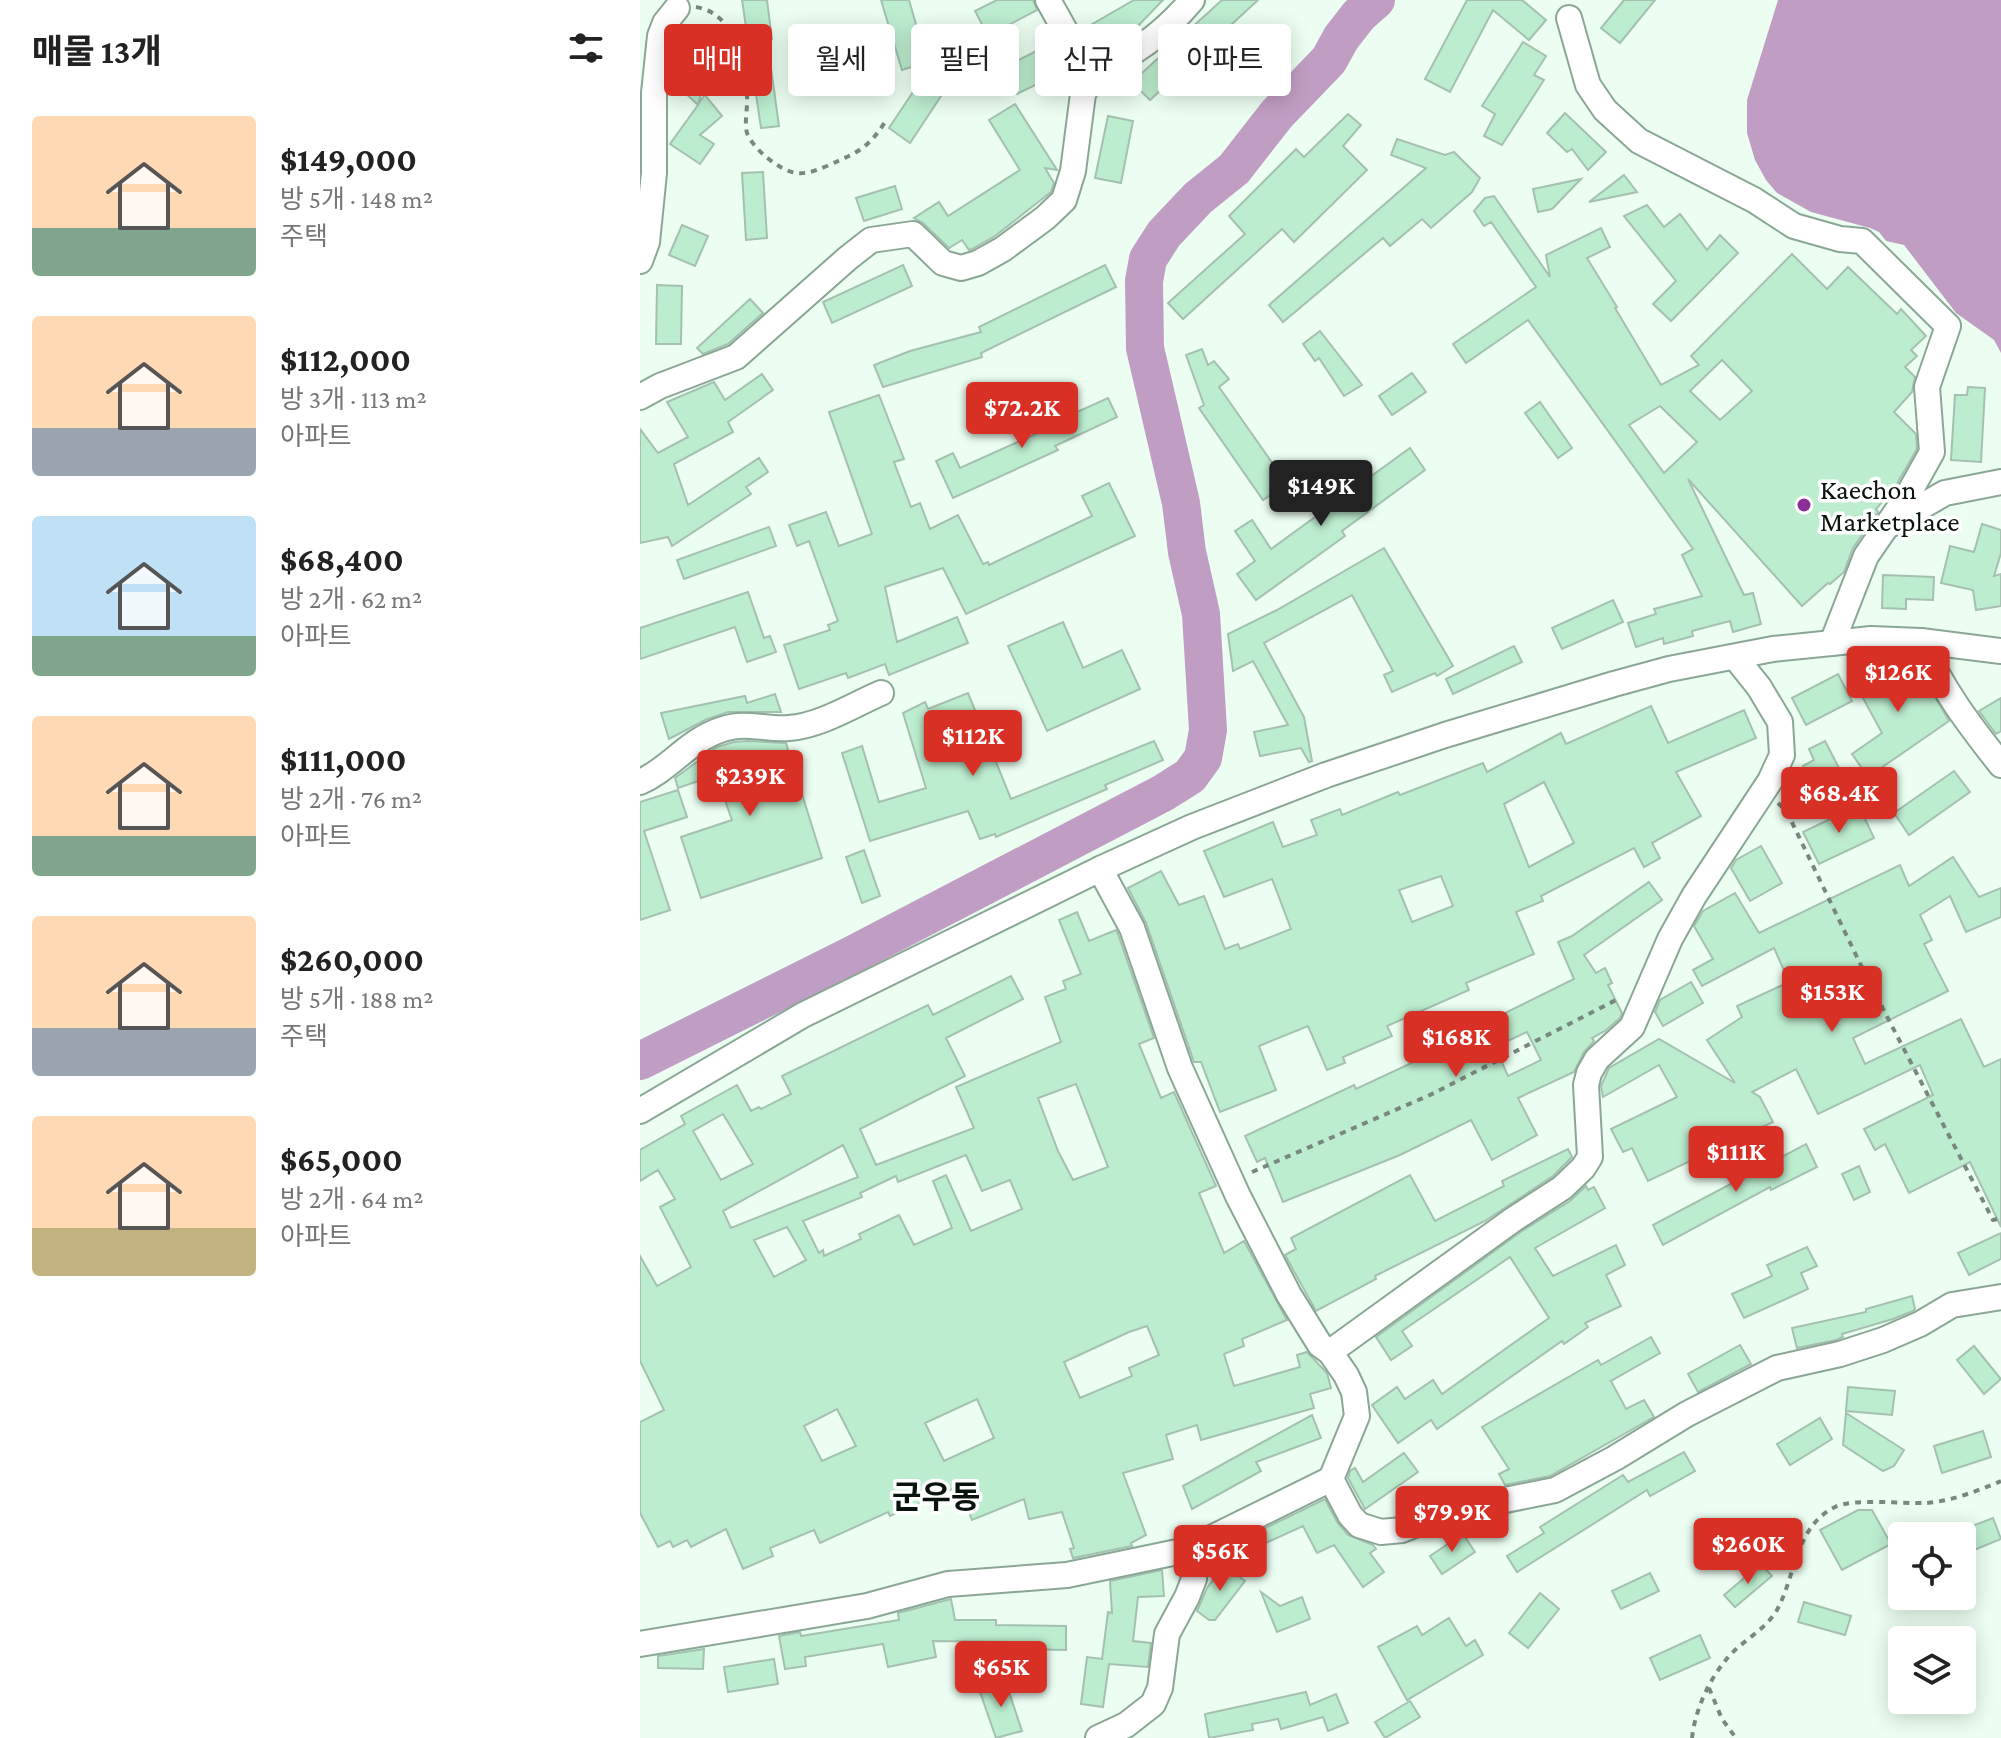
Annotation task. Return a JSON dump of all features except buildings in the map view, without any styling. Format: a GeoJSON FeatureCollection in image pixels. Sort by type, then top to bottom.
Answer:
{"type":"FeatureCollection","features":[{"type":"Feature","properties":{"kind":"street"},"geometry":{"type":"LineString","coordinates":[[1048,0],[1061,24]]}},
{"type":"Feature","properties":{"kind":"street"},"geometry":{"type":"LineString","coordinates":[[1142,47],[1175,20],[1192,0]]}},
{"type":"Feature","properties":{"kind":"street"},"geometry":{"type":"LineString","coordinates":[[640,261],[647,242],[654,173],[654,93],[660,36],[665,23],[677,8]]}},
{"type":"Feature","properties":{"kind":"street"},"geometry":{"type":"LineString","coordinates":[[1569,18],[1588,85],[1605,110],[1639,141],[1754,200],[1794,226],[1840,239],[1862,241],[1948,326],[1927,387],[1932,452],[1866,556],[1832,643]]}},
{"type":"Feature","properties":{"kind":"street"},"geometry":{"type":"LineString","coordinates":[[640,397],[660,386],[736,357],[871,240],[913,234],[943,263],[961,268],[978,263],[1025,234],[1064,200],[1073,171],[1083,96]]}},
{"type":"Feature","properties":{"kind":"street"},"geometry":{"type":"LineString","coordinates":[[1886,527],[1945,493],[2001,482]]}},
{"type":"Feature","properties":{"kind":"street"},"geometry":{"type":"LineString","coordinates":[[640,1111],[803,1015],[1100,869],[1260,799],[1445,735],[1669,669],[1773,649],[1871,639],[1921,641],[2001,651]]}},
{"type":"Feature","properties":{"kind":"street"},"geometry":{"type":"LineString","coordinates":[[1921,641],[1932,667],[1962,717],[2001,765]]}},
{"type":"Feature","properties":{"kind":"street"},"geometry":{"type":"LineString","coordinates":[[1330,1352],[1514,1219],[1556,1193],[1583,1168],[1590,1157],[1586,1085],[1589,1073],[1597,1059],[1632,1027],[1670,939],[1694,896],[1764,790],[1782,755],[1780,722],[1759,687],[1735,657]]}},
{"type":"Feature","properties":{"kind":"street"},"geometry":{"type":"LineString","coordinates":[[640,782],[682,750],[719,730],[742,724],[792,728],[814,722],[881,693]]}},
{"type":"Feature","properties":{"kind":"street"},"geometry":{"type":"LineString","coordinates":[[640,1644],[867,1606],[948,1584],[1067,1575],[1187,1550],[1331,1479],[1357,1416],[1354,1392],[1289,1295],[1231,1181],[1180,1068],[1132,928],[1100,869]]}},
{"type":"Feature","properties":{"kind":"street"},"geometry":{"type":"LineString","coordinates":[[1331,1479],[1350,1515],[1359,1525],[1381,1532],[1402,1530],[1456,1509],[1555,1490],[1687,1414],[1777,1368],[1840,1354],[1883,1340],[1920,1324],[1952,1305],[2001,1297]]}},
{"type":"Feature","properties":{"kind":"street"},"geometry":{"type":"LineString","coordinates":[[1098,1738],[1126,1725],[1153,1704],[1162,1677],[1167,1634],[1194,1579],[1196,1546]]}},
{"type":"Feature","properties":{"kind":"path"},"geometry":{"type":"LineString","coordinates":[[677,8],[689,6],[706,9],[718,16],[733,32],[747,95],[747,133],[759,151],[787,173],[809,174],[850,156],[872,142],[885,122]]}},
{"type":"Feature","properties":{"kind":"path"},"geometry":{"type":"LineString","coordinates":[[1764,790],[1787,812],[1869,982],[1993,1220],[2001,1218]]}},
{"type":"Feature","properties":{"kind":"path"},"geometry":{"type":"LineString","coordinates":[[1231,1181],[1430,1095],[1651,982]]}},
{"type":"Feature","properties":{"kind":"path"},"geometry":{"type":"LineString","coordinates":[[1692,1738],[1700,1703],[1724,1661],[1774,1614],[1786,1592],[1801,1543],[1812,1526],[1836,1506],[1953,1499],[2001,1481]]}},
{"type":"Feature","properties":{"kind":"path"},"geometry":{"type":"LineString","coordinates":[[1709,1688],[1722,1719],[1736,1738]]}},
{"type":"Feature","properties":{"kind":"shaded area"},"geometry":{"type":"Polygon","coordinates":[[[1778,0],[2001,0],[2001,353],[1994,340],[1956,313],[1904,245],[1886,241],[1879,232],[1870,228],[1811,212],[1777,193],[1766,180],[1755,160],[1747,133],[1747,100],[1778,0]]]}},
{"type":"Feature","properties":{"kind":"waterway"},"geometry":{"type":"LineString","coordinates":[[640,1061],[1163,793],[1190,776],[1203,758],[1208,730],[1201,614],[1187,552],[1181,503],[1145,348],[1144,281],[1148,259],[1164,234],[1198,198],[1234,169],[1277,114],[1329,60],[1359,15],[1376,0]]}},
{"type":"Feature","properties":{"kind":"place","name":"Kaechon Marketplace"},"geometry":{"type":"Point","coordinates":[1804,505]}},
{"type":"Feature","properties":{"kind":"district","name":"군우동"},"geometry":{"type":"Point","coordinates":[936,1497]}}]}
